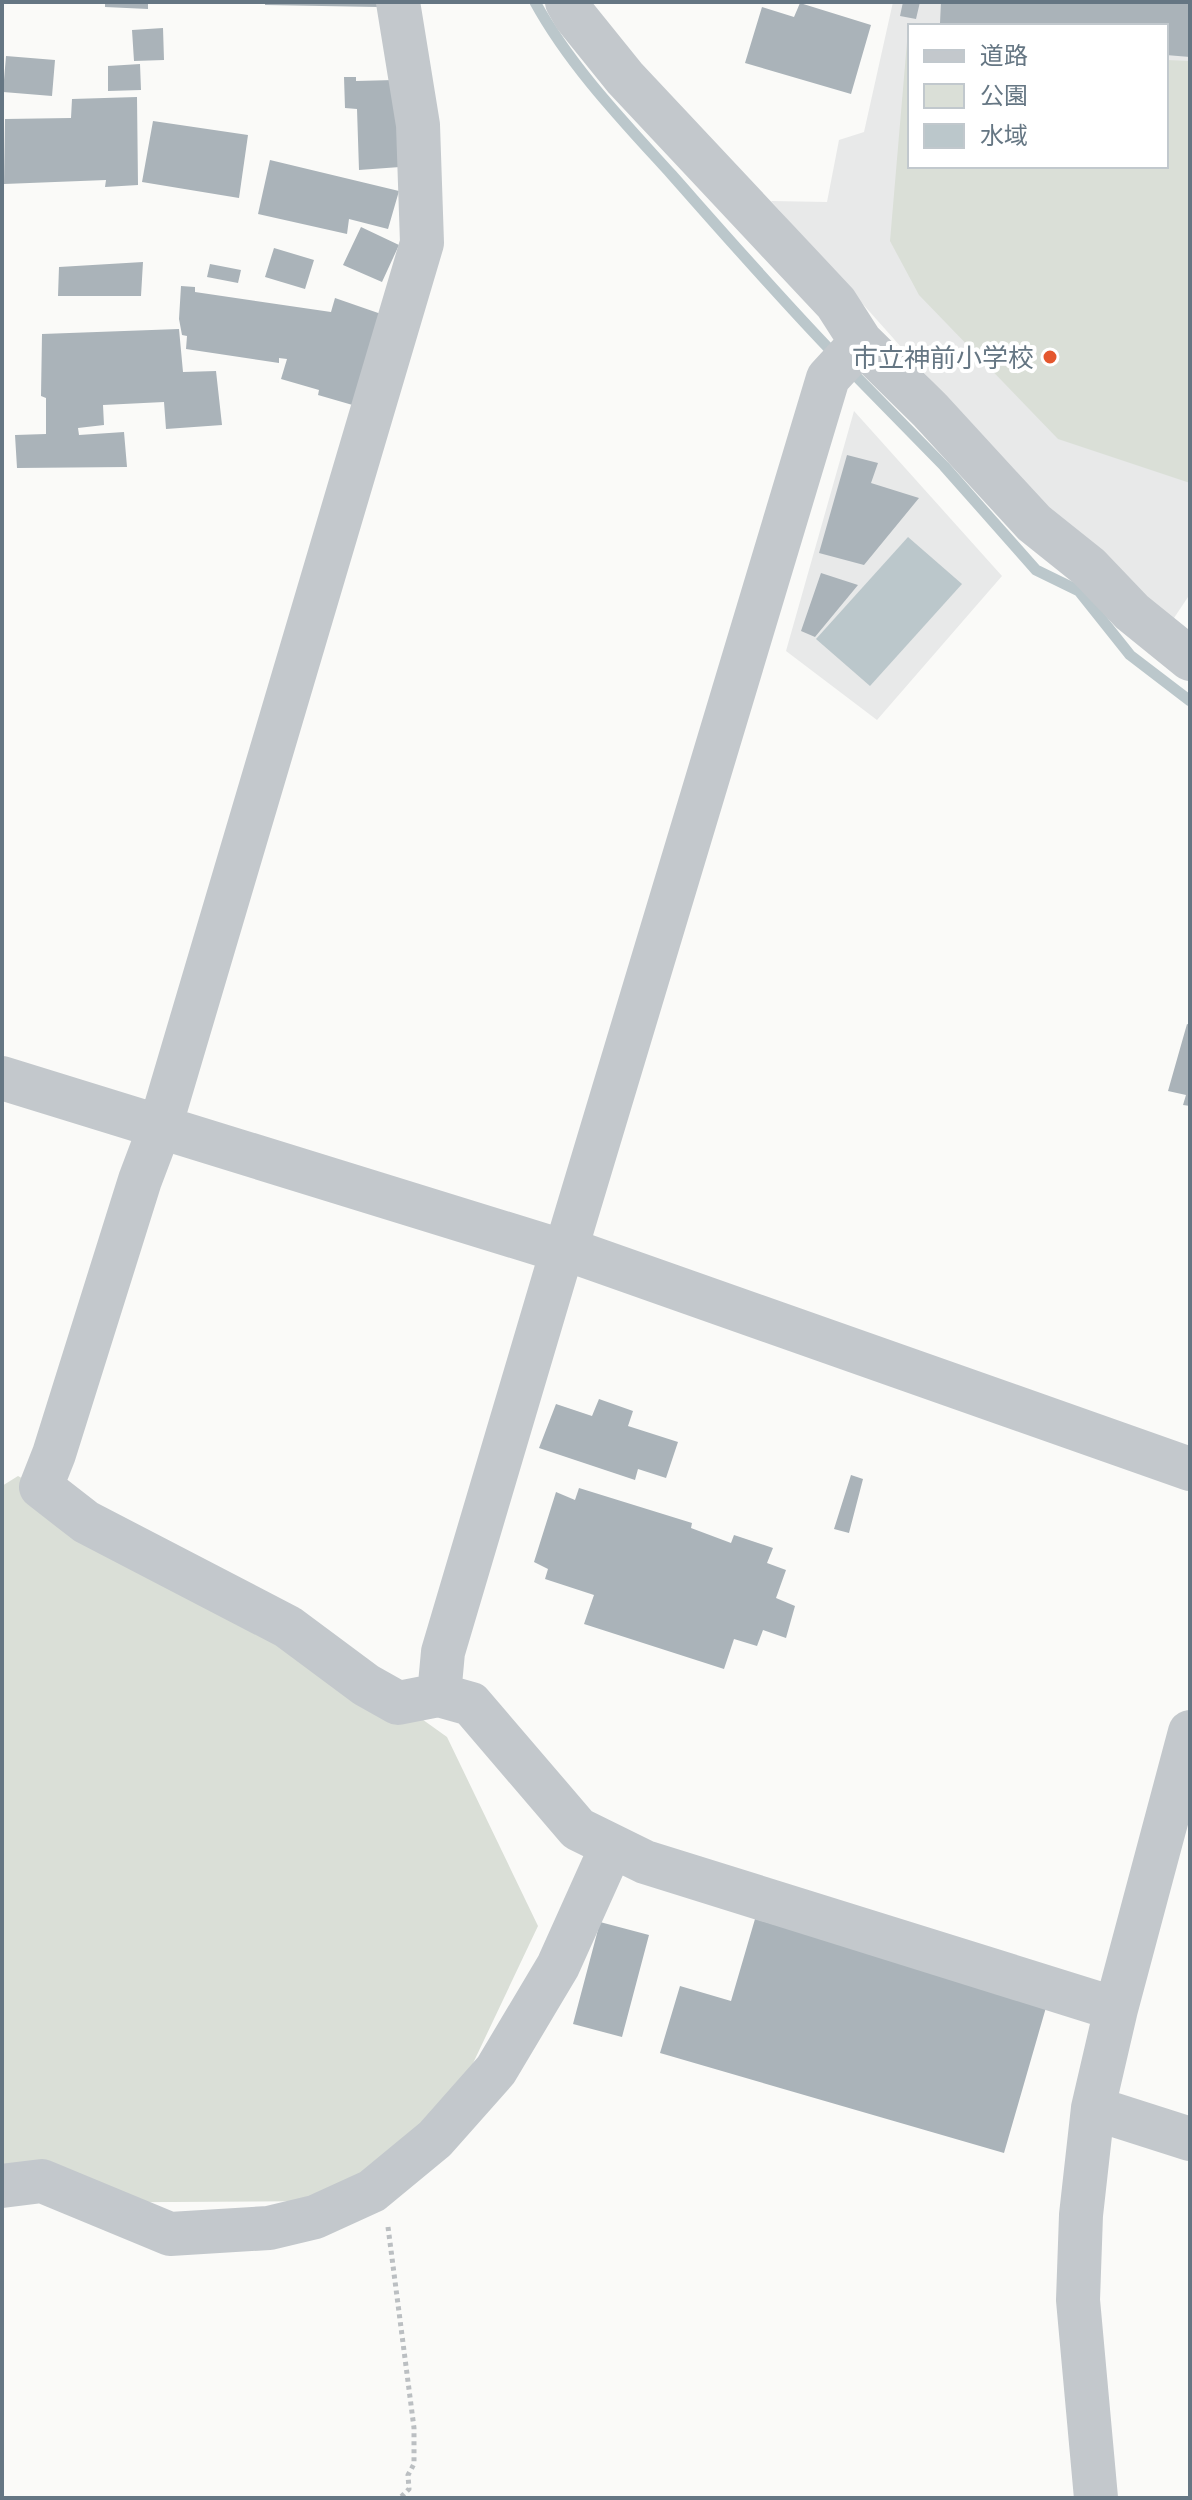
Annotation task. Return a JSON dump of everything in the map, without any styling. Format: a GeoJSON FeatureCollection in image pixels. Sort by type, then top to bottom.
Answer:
{"type":"FeatureCollection","features":[{"type":"Feature","properties":{"kind":"street"},"geometry":{"type":"LineString","coordinates":[[398,2],[418,125],[422,243],[160,1127],[41,1487],[86,1522],[288,1627],[366,1685],[398,1703],[439,1695],[471,1704],[578,1829],[611,1848],[645,1862],[1116,2009]]}},
{"type":"Feature","properties":{"kind":"street"},"geometry":{"type":"LineString","coordinates":[[567,2],[625,78],[742,199],[836,303],[860,343],[930,410],[1034,523],[1089,567],[1132,612],[1190,659]]}},
{"type":"Feature","properties":{"kind":"street"},"geometry":{"type":"LineString","coordinates":[[439,1695],[443,1652],[828,378],[860,343]]}},
{"type":"Feature","properties":{"kind":"street"},"geometry":{"type":"LineString","coordinates":[[2,1078],[564,1250],[1190,1469]]}},
{"type":"Feature","properties":{"kind":"street"},"geometry":{"type":"LineString","coordinates":[[1096,2498],[1078,2300],[1081,2215],[1093,2108],[1116,2009],[1190,1732]]}},
{"type":"Feature","properties":{"kind":"street"},"geometry":{"type":"LineString","coordinates":[[2,2186],[42,2181],[170,2234],[284,2225],[315,2217],[372,2191],[435,2139],[496,2070],[558,1966],[611,1848]]}},
{"type":"Feature","properties":{"kind":"street"},"geometry":{"type":"LineString","coordinates":[[1093,2108],[1190,2139]]}},
{"type":"Feature","properties":{"kind":"path"},"geometry":{"type":"LineString","coordinates":[[383,2182],[414,2428],[414,2464],[408,2475],[409,2489],[400,2498]]}},
{"type":"Feature","properties":{"kind":"shaded area","name":"市立神前小学校"},"geometry":{"type":"Polygon","coordinates":[[[893,2],[1190,2],[1190,594],[1170,624],[1048,512],[771,201],[827,202],[839,140],[864,132],[893,2]]]}},
{"type":"Feature","properties":{"kind":"shaded area","name":"市立神前小学校"},"geometry":{"type":"Polygon","coordinates":[[[854,411],[1002,576],[877,720],[786,651],[854,411]]]}},
{"type":"Feature","properties":{"kind":"green space"},"geometry":{"type":"Polygon","coordinates":[[[907,42],[908,168],[1168,168],[1168,60],[1190,61],[1190,483],[1058,439],[919,295],[890,241],[907,42]]]}},
{"type":"Feature","properties":{"kind":"green space"},"geometry":{"type":"Polygon","coordinates":[[[18,1476],[296,1629],[447,1737],[538,1926],[440,2133],[340,2201],[2,2203],[2,1486],[18,1476]]]}},
{"type":"Feature","properties":{"kind":"water"},"geometry":{"type":"Polygon","coordinates":[[[908,537],[962,584],[870,686],[816,639],[908,537]]]}},
{"type":"Feature","properties":{"kind":"building"},"geometry":{"type":"Polygon","coordinates":[[[105,2],[148,2],[148,9],[105,7],[105,2]]]}},
{"type":"Feature","properties":{"kind":"building"},"geometry":{"type":"Polygon","coordinates":[[[265,2],[378,2],[378,7],[265,5],[265,2]]]}},
{"type":"Feature","properties":{"kind":"building"},"geometry":{"type":"Polygon","coordinates":[[[903,2],[920,2],[916,19],[900,16],[903,2]]]}},
{"type":"Feature","properties":{"kind":"building"},"geometry":{"type":"Polygon","coordinates":[[[941,2],[1190,2],[1190,57],[1168,55],[1168,24],[940,23],[941,2]]]}},
{"type":"Feature","properties":{"kind":"building"},"geometry":{"type":"Polygon","coordinates":[[[800,3],[871,25],[851,94],[745,63],[762,7],[794,17],[800,3]]]}},
{"type":"Feature","properties":{"kind":"building"},"geometry":{"type":"Polygon","coordinates":[[[163,28],[164,60],[134,61],[132,30],[163,28]]]}},
{"type":"Feature","properties":{"kind":"building"},"geometry":{"type":"Polygon","coordinates":[[[6,56],[55,60],[52,96],[3,92],[6,56]]]}},
{"type":"Feature","properties":{"kind":"building"},"geometry":{"type":"Polygon","coordinates":[[[140,64],[141,90],[108,91],[108,66],[140,64]]]}},
{"type":"Feature","properties":{"kind":"building"},"geometry":{"type":"Polygon","coordinates":[[[344,77],[356,77],[356,81],[394,80],[400,167],[359,170],[357,109],[345,108],[344,77]]]}},
{"type":"Feature","properties":{"kind":"building"},"geometry":{"type":"Polygon","coordinates":[[[137,97],[138,185],[105,187],[106,180],[4,184],[5,119],[71,118],[72,99],[137,97]]]}},
{"type":"Feature","properties":{"kind":"building"},"geometry":{"type":"Polygon","coordinates":[[[153,121],[248,135],[239,198],[142,182],[153,121]]]}},
{"type":"Feature","properties":{"kind":"building"},"geometry":{"type":"Polygon","coordinates":[[[270,160],[399,191],[388,229],[349,219],[347,234],[258,214],[270,160]]]}},
{"type":"Feature","properties":{"kind":"building"},"geometry":{"type":"Polygon","coordinates":[[[361,227],[399,245],[382,282],[343,265],[361,227]]]}},
{"type":"Feature","properties":{"kind":"building"},"geometry":{"type":"Polygon","coordinates":[[[274,248],[314,260],[305,289],[265,277],[274,248]]]}},
{"type":"Feature","properties":{"kind":"building"},"geometry":{"type":"Polygon","coordinates":[[[143,262],[141,296],[58,296],[59,267],[143,262]]]}},
{"type":"Feature","properties":{"kind":"building"},"geometry":{"type":"Polygon","coordinates":[[[210,264],[241,270],[238,283],[207,277],[210,264]]]}},
{"type":"Feature","properties":{"kind":"building"},"geometry":{"type":"Polygon","coordinates":[[[181,286],[195,287],[195,292],[331,312],[335,298],[384,315],[356,406],[318,395],[319,390],[281,379],[287,359],[279,358],[279,363],[186,349],[187,336],[182,335],[179,319],[181,286]]]}},
{"type":"Feature","properties":{"kind":"building"},"geometry":{"type":"Polygon","coordinates":[[[179,329],[183,372],[216,371],[222,425],[166,429],[164,402],[103,405],[104,425],[78,428],[79,435],[124,432],[127,467],[17,468],[15,435],[46,434],[46,398],[41,396],[42,334],[179,329]]]}},
{"type":"Feature","properties":{"kind":"building"},"geometry":{"type":"Polygon","coordinates":[[[847,455],[878,463],[871,483],[919,498],[864,565],[819,553],[847,455]]]}},
{"type":"Feature","properties":{"kind":"building"},"geometry":{"type":"Polygon","coordinates":[[[821,573],[858,585],[815,637],[801,631],[821,573]]]}},
{"type":"Feature","properties":{"kind":"building"},"geometry":{"type":"Polygon","coordinates":[[[1187,1024],[1190,1025],[1190,1106],[1183,1105],[1186,1095],[1168,1091],[1187,1024]]]}},
{"type":"Feature","properties":{"kind":"building"},"geometry":{"type":"Polygon","coordinates":[[[599,1399],[633,1411],[628,1426],[678,1442],[666,1478],[638,1469],[635,1480],[539,1448],[556,1404],[592,1416],[599,1399]]]}},
{"type":"Feature","properties":{"kind":"building"},"geometry":{"type":"Polygon","coordinates":[[[851,1475],[863,1479],[849,1533],[834,1529],[851,1475]]]}},
{"type":"Feature","properties":{"kind":"building"},"geometry":{"type":"Polygon","coordinates":[[[579,1488],[692,1523],[691,1528],[731,1543],[734,1535],[773,1548],[767,1563],[786,1570],[776,1598],[795,1606],[786,1638],[763,1630],[757,1646],[734,1639],[724,1669],[584,1624],[594,1595],[545,1579],[548,1569],[534,1562],[556,1492],[575,1500],[579,1488]]]}},
{"type":"Feature","properties":{"kind":"building"},"geometry":{"type":"Polygon","coordinates":[[[755,1919],[1047,2004],[1004,2153],[660,2053],[680,1986],[731,2001],[755,1919]]]}},
{"type":"Feature","properties":{"kind":"building"},"geometry":{"type":"Polygon","coordinates":[[[600,1922],[649,1935],[622,2037],[573,2024],[600,1922]]]}},
{"type":"Feature","properties":{"kind":"waterway"},"geometry":{"type":"LineString","coordinates":[[535,2],[564,48],[598,92],[837,357]]}},
{"type":"Feature","properties":{"kind":"waterway"},"geometry":{"type":"LineString","coordinates":[[849,369],[944,466],[1036,570],[1079,591],[1130,655],[1190,701]]}},
{"type":"Feature","properties":{"kind":"place","name":"市立神前小学校"},"geometry":{"type":"Point","coordinates":[1050,357]}}]}
